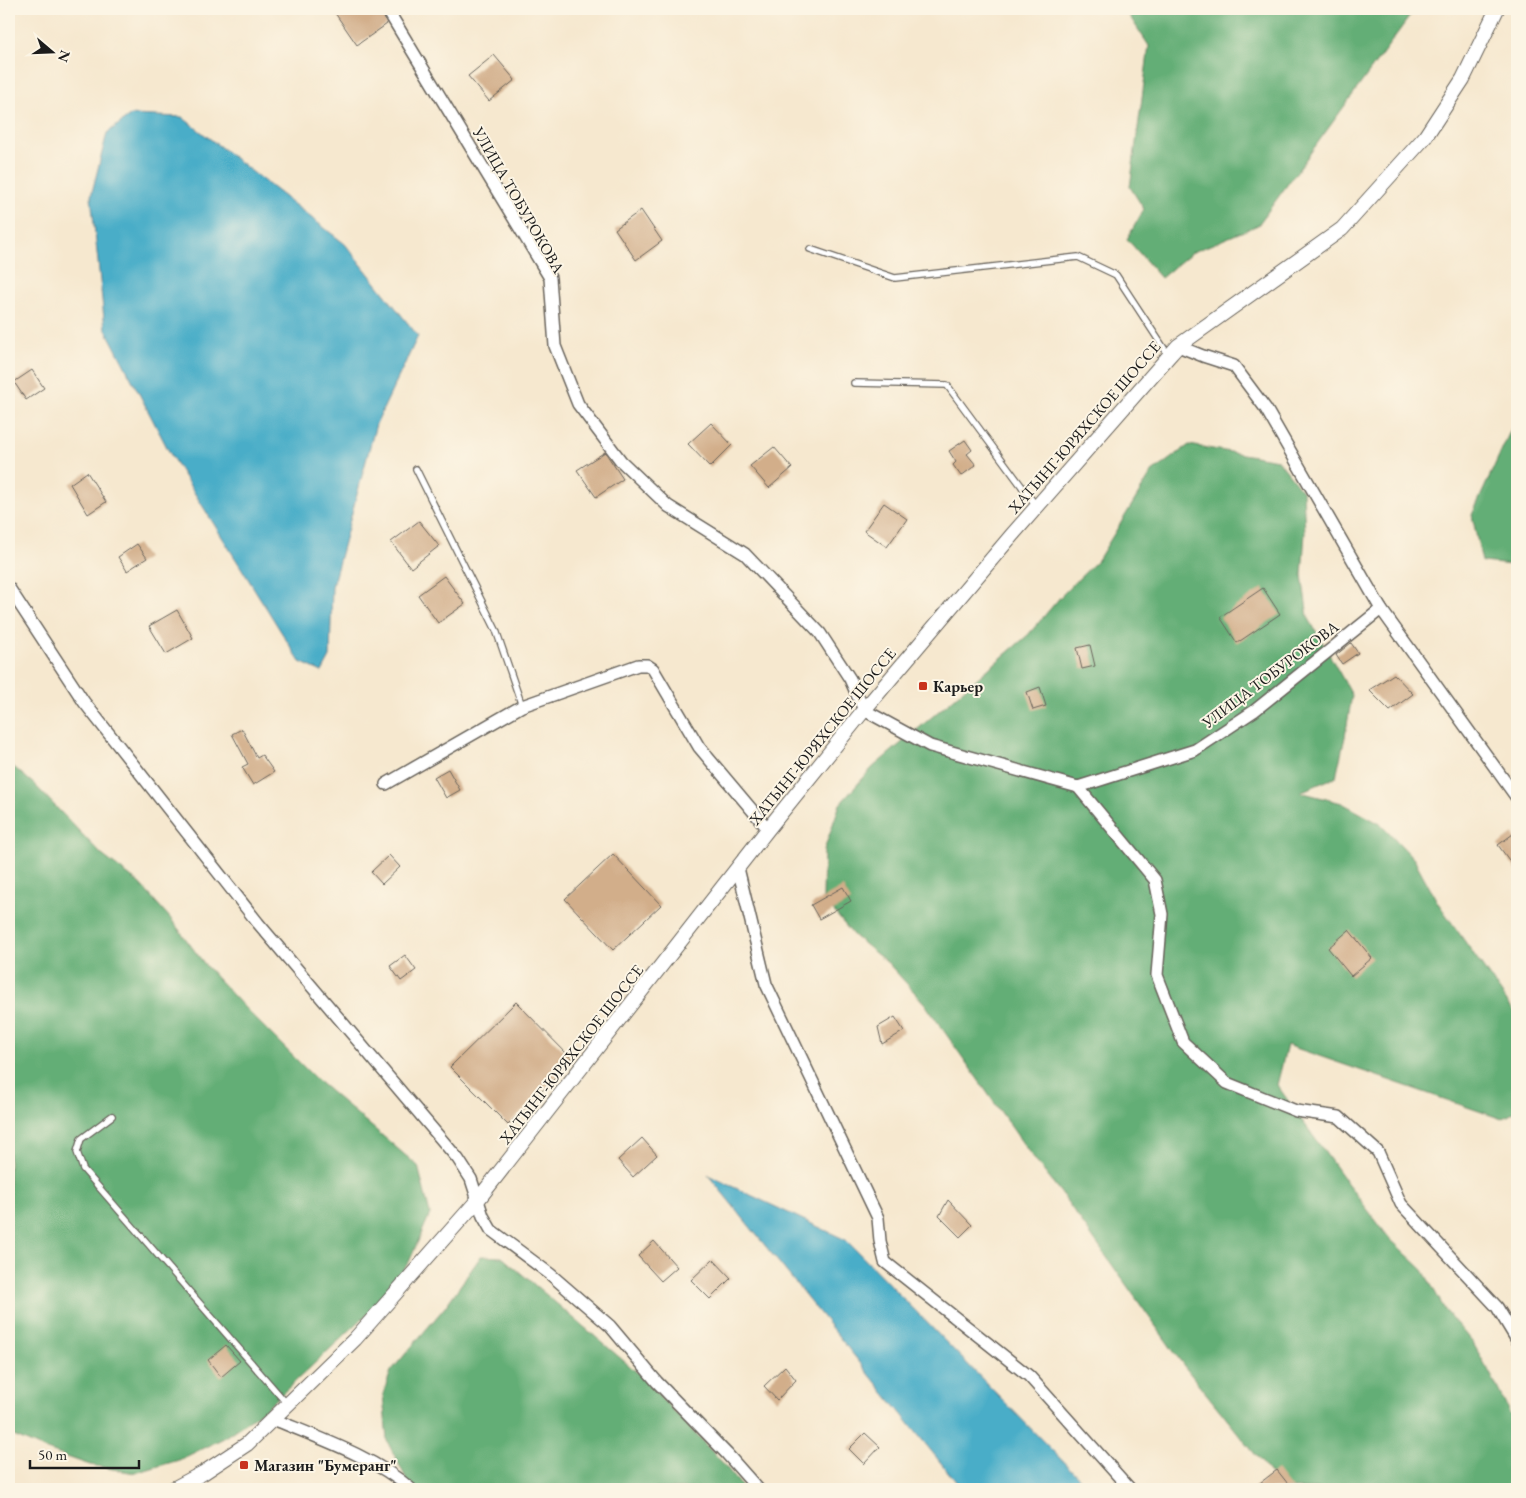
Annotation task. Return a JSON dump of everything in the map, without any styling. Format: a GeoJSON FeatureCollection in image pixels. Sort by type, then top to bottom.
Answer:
{"type":"FeatureCollection","features":[{"type":"Feature","properties":{"kind":"street","name":"УЛИЦА ТОБУРОКОВА"},"geometry":{"type":"LineString","coordinates":[[387,9],[550,278],[555,346],[578,404],[622,461],[668,506],[745,554],[820,633],[850,678],[864,710]]}},
{"type":"Feature","properties":{"kind":"street","name":"ХАТЫНГ-ЮРЯХСКОЕ ШОССЕ"},"geometry":{"type":"LineString","coordinates":[[173,1489],[204,1473],[247,1444],[355,1339],[477,1201],[768,829],[864,710],[1037,507],[1174,351],[1342,229],[1425,137],[1464,79],[1496,9]]}},
{"type":"Feature","properties":{"kind":"street"},"geometry":{"type":"LineString","coordinates":[[1174,351],[1203,356],[1234,366],[1266,409],[1380,609],[1517,798]]}},
{"type":"Feature","properties":{"kind":"street"},"geometry":{"type":"LineString","coordinates":[[9,588],[84,702],[258,923],[458,1159],[471,1180],[477,1201],[491,1230],[550,1274],[610,1326],[657,1382],[758,1489]]}},
{"type":"Feature","properties":{"kind":"street","name":"УЛИЦА ТОБУРОКОВА"},"geometry":{"type":"LineString","coordinates":[[1078,787],[1195,750],[1254,711],[1380,609]]}},
{"type":"Feature","properties":{"kind":"street"},"geometry":{"type":"LineString","coordinates":[[386,784],[522,706],[638,665],[647,665],[653,669],[670,695],[699,747],[768,829]]}},
{"type":"Feature","properties":{"kind":"street"},"geometry":{"type":"LineString","coordinates":[[864,710],[930,746],[1078,787],[1155,880],[1162,914],[1158,975],[1183,1042],[1228,1083],[1296,1111],[1339,1117],[1378,1152],[1401,1204],[1497,1307],[1517,1340]]}},
{"type":"Feature","properties":{"kind":"street"},"geometry":{"type":"LineString","coordinates":[[738,868],[766,984],[878,1218],[880,1241],[885,1262],[1029,1376],[1130,1489]]}},
{"type":"Feature","properties":{"kind":"street"},"geometry":{"type":"LineString","coordinates":[[273,1419],[381,1468],[411,1489]]}},
{"type":"Feature","properties":{"kind":"lane"},"geometry":{"type":"LineString","coordinates":[[810,249],[895,278],[1078,257],[1116,275],[1174,351]]}},
{"type":"Feature","properties":{"kind":"lane"},"geometry":{"type":"LineString","coordinates":[[854,383],[947,384],[1037,507]]}},
{"type":"Feature","properties":{"kind":"lane"},"geometry":{"type":"LineString","coordinates":[[416,468],[496,630],[522,706]]}},
{"type":"Feature","properties":{"kind":"lane"},"geometry":{"type":"LineString","coordinates":[[112,1116],[81,1139],[77,1152],[83,1169],[288,1405]]}},
{"type":"Feature","properties":{"kind":"green space"},"geometry":{"type":"Polygon","coordinates":[[[1125,9],[1415,9],[1258,225],[1191,253],[1161,278],[1127,239],[1144,209],[1130,187],[1149,46],[1125,9]]]}},
{"type":"Feature","properties":{"kind":"green space"},"geometry":{"type":"Polygon","coordinates":[[[1517,416],[1517,579],[1512,565],[1482,562],[1472,515],[1517,416]]]}},
{"type":"Feature","properties":{"kind":"green space"},"geometry":{"type":"Polygon","coordinates":[[[1189,445],[1278,460],[1303,492],[1305,533],[1302,575],[1308,617],[1352,695],[1336,777],[1300,792],[1342,803],[1382,825],[1414,859],[1438,903],[1517,1016],[1517,1111],[1502,1119],[1287,1045],[1277,1085],[1341,1175],[1390,1239],[1423,1270],[1445,1310],[1473,1343],[1517,1428],[1517,1489],[1283,1489],[1184,1366],[1061,1193],[1031,1155],[925,1004],[888,963],[854,936],[823,898],[824,850],[840,804],[872,768],[1028,635],[1062,595],[1098,560],[1152,472],[1189,445]]]}},
{"type":"Feature","properties":{"kind":"green space"},"geometry":{"type":"Polygon","coordinates":[[[9,763],[35,785],[102,855],[140,884],[171,919],[206,966],[317,1080],[418,1166],[430,1214],[409,1262],[379,1303],[268,1407],[222,1439],[179,1460],[135,1473],[90,1465],[9,1434],[9,763]]]}},
{"type":"Feature","properties":{"kind":"green space"},"geometry":{"type":"Polygon","coordinates":[[[481,1256],[502,1257],[638,1373],[722,1462],[744,1489],[401,1489],[406,1478],[387,1441],[383,1394],[391,1371],[445,1307],[481,1256]]]}},
{"type":"Feature","properties":{"kind":"water"},"geometry":{"type":"Polygon","coordinates":[[[131,115],[182,117],[345,244],[418,336],[376,424],[332,587],[330,657],[322,672],[300,662],[172,457],[105,328],[91,196],[107,133],[131,115]]]}},
{"type":"Feature","properties":{"kind":"water"},"geometry":{"type":"Polygon","coordinates":[[[708,1175],[846,1240],[1090,1489],[962,1489],[708,1175]]]}},
{"type":"Feature","properties":{"kind":"building"},"geometry":{"type":"Polygon","coordinates":[[[341,9],[380,9],[387,24],[357,45],[335,13],[341,9]]]}},
{"type":"Feature","properties":{"kind":"building"},"geometry":{"type":"Polygon","coordinates":[[[494,55],[515,80],[489,101],[468,76],[494,55]]]}},
{"type":"Feature","properties":{"kind":"building"},"geometry":{"type":"Polygon","coordinates":[[[641,210],[662,241],[636,260],[615,229],[641,210]]]}},
{"type":"Feature","properties":{"kind":"building"},"geometry":{"type":"Polygon","coordinates":[[[32,370],[44,388],[26,400],[14,382],[32,370]]]}},
{"type":"Feature","properties":{"kind":"building"},"geometry":{"type":"Polygon","coordinates":[[[711,423],[732,445],[710,467],[688,444],[711,423]]]}},
{"type":"Feature","properties":{"kind":"building"},"geometry":{"type":"Polygon","coordinates":[[[965,440],[972,450],[967,454],[976,465],[961,476],[953,465],[956,462],[949,451],[965,440]]]}},
{"type":"Feature","properties":{"kind":"building"},"geometry":{"type":"Polygon","coordinates":[[[774,447],[792,468],[769,488],[750,466],[774,447]]]}},
{"type":"Feature","properties":{"kind":"building"},"geometry":{"type":"Polygon","coordinates":[[[605,452],[623,479],[596,497],[577,470],[605,452]]]}},
{"type":"Feature","properties":{"kind":"building"},"geometry":{"type":"Polygon","coordinates":[[[87,472],[106,502],[88,514],[70,484],[87,472]]]}},
{"type":"Feature","properties":{"kind":"building"},"geometry":{"type":"Polygon","coordinates":[[[884,503],[907,519],[887,547],[864,531],[884,503]]]}},
{"type":"Feature","properties":{"kind":"building"},"geometry":{"type":"Polygon","coordinates":[[[419,521],[439,546],[411,568],[391,542],[419,521]]]}},
{"type":"Feature","properties":{"kind":"building"},"geometry":{"type":"Polygon","coordinates":[[[137,544],[147,558],[127,571],[118,557],[137,544]]]}},
{"type":"Feature","properties":{"kind":"building"},"geometry":{"type":"Polygon","coordinates":[[[444,576],[465,604],[438,623],[418,595],[444,576]]]}},
{"type":"Feature","properties":{"kind":"building"},"geometry":{"type":"Polygon","coordinates":[[[1263,588],[1280,614],[1237,643],[1220,617],[1263,588]]]}},
{"type":"Feature","properties":{"kind":"building"},"geometry":{"type":"Polygon","coordinates":[[[177,610],[193,638],[166,654],[149,626],[177,610]]]}},
{"type":"Feature","properties":{"kind":"building"},"geometry":{"type":"Polygon","coordinates":[[[1351,643],[1358,653],[1342,664],[1336,655],[1351,643]]]}},
{"type":"Feature","properties":{"kind":"building"},"geometry":{"type":"Polygon","coordinates":[[[1090,645],[1095,666],[1082,669],[1077,648],[1090,645]]]}},
{"type":"Feature","properties":{"kind":"building"},"geometry":{"type":"Polygon","coordinates":[[[1394,674],[1413,694],[1390,711],[1369,690],[1394,674]]]}},
{"type":"Feature","properties":{"kind":"building"},"geometry":{"type":"Polygon","coordinates":[[[1040,687],[1046,706],[1033,710],[1027,692],[1040,687]]]}},
{"type":"Feature","properties":{"kind":"building"},"geometry":{"type":"Polygon","coordinates":[[[242,729],[257,758],[262,755],[274,772],[253,785],[242,767],[248,764],[232,734],[242,729]]]}},
{"type":"Feature","properties":{"kind":"building"},"geometry":{"type":"Polygon","coordinates":[[[448,769],[460,790],[446,798],[434,777],[448,769]]]}},
{"type":"Feature","properties":{"kind":"building"},"geometry":{"type":"Polygon","coordinates":[[[1513,834],[1517,841],[1517,871],[1498,845],[1513,834]]]}},
{"type":"Feature","properties":{"kind":"building"},"geometry":{"type":"Polygon","coordinates":[[[613,854],[661,905],[613,950],[565,899],[613,854]]]}},
{"type":"Feature","properties":{"kind":"building"},"geometry":{"type":"Polygon","coordinates":[[[389,855],[400,867],[382,884],[371,872],[389,855]]]}},
{"type":"Feature","properties":{"kind":"building"},"geometry":{"type":"Polygon","coordinates":[[[843,887],[851,901],[819,919],[811,905],[843,887]]]}},
{"type":"Feature","properties":{"kind":"building"},"geometry":{"type":"Polygon","coordinates":[[[1349,930],[1372,958],[1351,976],[1328,948],[1349,930]]]}},
{"type":"Feature","properties":{"kind":"building"},"geometry":{"type":"Polygon","coordinates":[[[405,955],[416,970],[401,981],[390,966],[405,955]]]}},
{"type":"Feature","properties":{"kind":"building"},"geometry":{"type":"Polygon","coordinates":[[[516,1002],[573,1060],[508,1125],[450,1067],[516,1002]]]}},
{"type":"Feature","properties":{"kind":"building"},"geometry":{"type":"Polygon","coordinates":[[[895,1017],[904,1031],[882,1044],[878,1027],[895,1017]]]}},
{"type":"Feature","properties":{"kind":"building"},"geometry":{"type":"Polygon","coordinates":[[[642,1138],[657,1155],[633,1177],[618,1160],[642,1138]]]}},
{"type":"Feature","properties":{"kind":"building"},"geometry":{"type":"Polygon","coordinates":[[[948,1200],[972,1225],[960,1237],[939,1216],[948,1200]]]}},
{"type":"Feature","properties":{"kind":"building"},"geometry":{"type":"Polygon","coordinates":[[[654,1241],[677,1267],[661,1281],[638,1256],[654,1241]]]}},
{"type":"Feature","properties":{"kind":"building"},"geometry":{"type":"Polygon","coordinates":[[[713,1259],[731,1278],[710,1299],[691,1280],[713,1259]]]}},
{"type":"Feature","properties":{"kind":"building"},"geometry":{"type":"Polygon","coordinates":[[[226,1345],[240,1361],[221,1377],[208,1360],[226,1345]]]}},
{"type":"Feature","properties":{"kind":"building"},"geometry":{"type":"Polygon","coordinates":[[[785,1366],[796,1380],[777,1400],[764,1386],[785,1366]]]}},
{"type":"Feature","properties":{"kind":"building"},"geometry":{"type":"Polygon","coordinates":[[[865,1433],[880,1447],[864,1464],[849,1449],[865,1433]]]}},
{"type":"Feature","properties":{"kind":"building"},"geometry":{"type":"Polygon","coordinates":[[[1277,1470],[1292,1489],[1252,1489],[1277,1470]]]}},
{"type":"Feature","properties":{"kind":"place","name":"Карьер"},"geometry":{"type":"Point","coordinates":[923,686]}},
{"type":"Feature","properties":{"kind":"place","name":"Магазин \"Бумеранг\""},"geometry":{"type":"Point","coordinates":[244,1465]}}]}
